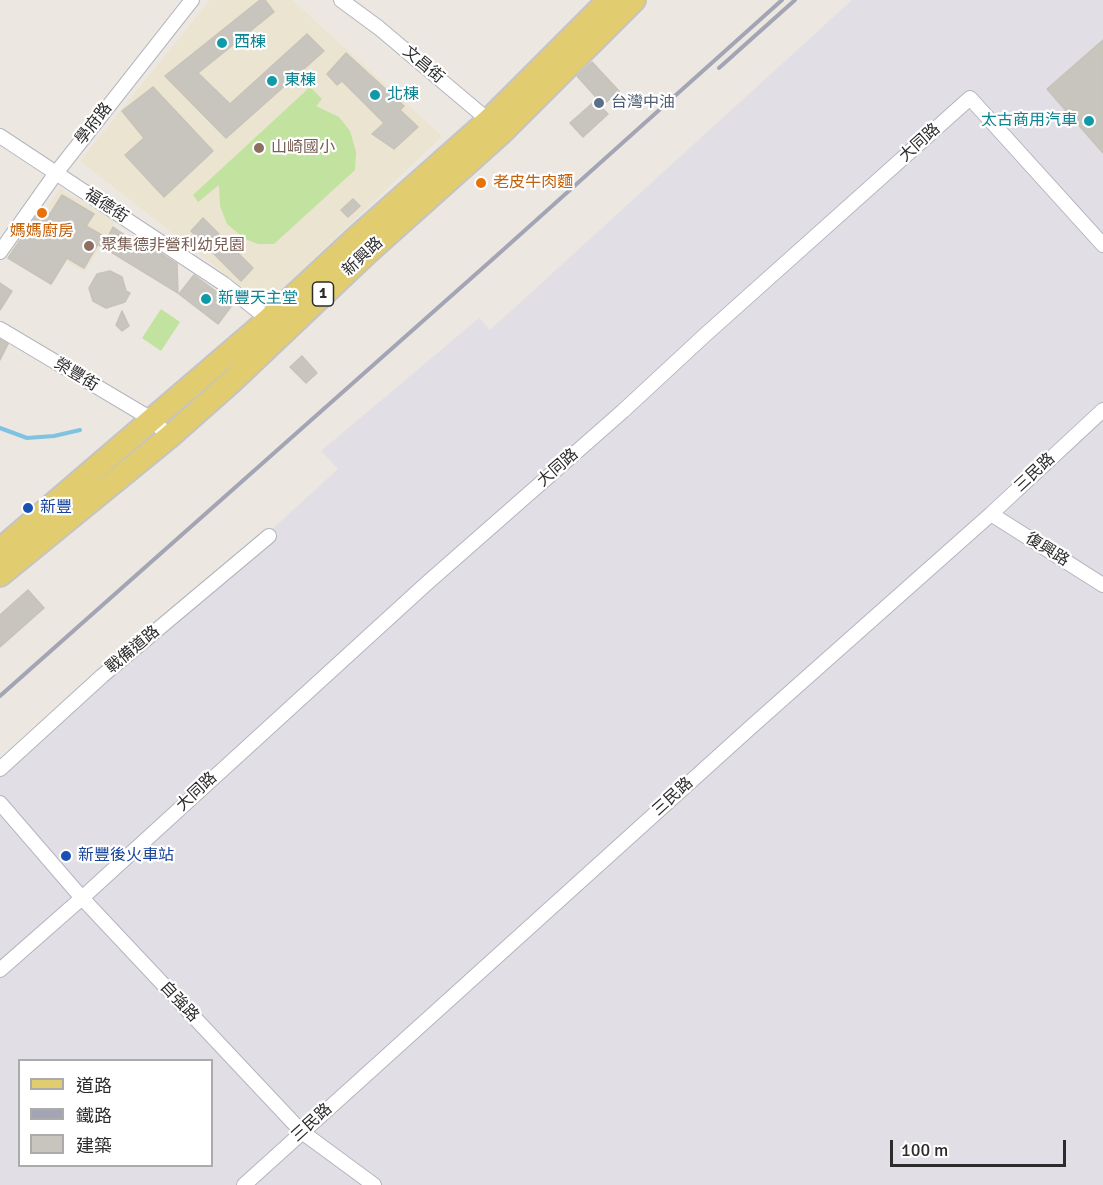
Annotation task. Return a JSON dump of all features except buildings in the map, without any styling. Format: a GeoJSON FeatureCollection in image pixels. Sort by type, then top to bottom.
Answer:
{"type":"FeatureCollection","features":[{"type":"Feature","properties":{"kind":"main road","name":"新興路"},"geometry":{"type":"LineString","coordinates":[[495,127],[609,0]]}},
{"type":"Feature","properties":{"kind":"main road","name":"新興路"},"geometry":{"type":"LineString","coordinates":[[0,574],[169,437],[231,382],[276,326],[356,238],[495,127],[634,0]]}},
{"type":"Feature","properties":{"kind":"main road","name":"新興路"},"geometry":{"type":"LineString","coordinates":[[0,550],[215,364],[276,326]]}},
{"type":"Feature","properties":{"kind":"street","name":"學府路"},"geometry":{"type":"LineString","coordinates":[[0,252],[56,173],[192,0]]}},
{"type":"Feature","properties":{"kind":"street","name":"文昌街"},"geometry":{"type":"LineString","coordinates":[[341,0],[379,28],[495,127]]}},
{"type":"Feature","properties":{"kind":"street","name":"大同路"},"geometry":{"type":"LineString","coordinates":[[0,970],[417,592],[614,419],[970,98],[1103,245]]}},
{"type":"Feature","properties":{"kind":"street","name":"福德街"},"geometry":{"type":"LineString","coordinates":[[0,136],[225,284],[276,326]]}},
{"type":"Feature","properties":{"kind":"street","name":"榮豐街"},"geometry":{"type":"LineString","coordinates":[[0,329],[153,420],[169,437]]}},
{"type":"Feature","properties":{"kind":"street","name":"三民路"},"geometry":{"type":"LineString","coordinates":[[244,1185],[1103,411]]}},
{"type":"Feature","properties":{"kind":"street","name":"復興路"},"geometry":{"type":"LineString","coordinates":[[991,514],[1103,585]]}},
{"type":"Feature","properties":{"kind":"street","name":"戰備道路"},"geometry":{"type":"LineString","coordinates":[[0,769],[102,676],[269,536]]}},
{"type":"Feature","properties":{"kind":"street","name":"自強路"},"geometry":{"type":"LineString","coordinates":[[0,803],[82,898],[302,1132],[374,1185]]}},
{"type":"Feature","properties":{"kind":"shaded area","name":"山崎國小"},"geometry":{"type":"Polygon","coordinates":[[[210,0],[292,0],[442,136],[265,305],[80,161],[210,0]]]}},
{"type":"Feature","properties":{"kind":"shaded area"},"geometry":{"type":"Polygon","coordinates":[[[852,0],[1103,0],[1103,1185],[0,1185],[0,777],[338,469],[321,451],[479,318],[490,330],[852,0]]]}},
{"type":"Feature","properties":{"kind":"shaded area","name":"聚集德非營利幼兒園"},"geometry":{"type":"Polygon","coordinates":[[[60,188],[115,221],[85,272],[67,262],[86,230],[48,207],[60,188]]]}},
{"type":"Feature","properties":{"kind":"green space"},"geometry":{"type":"Polygon","coordinates":[[[310,87],[322,99],[316,106],[339,117],[350,131],[356,152],[355,170],[274,244],[258,244],[245,239],[227,224],[220,206],[219,185],[198,202],[193,195],[310,87]]]}},
{"type":"Feature","properties":{"kind":"green space"},"geometry":{"type":"Polygon","coordinates":[[[161,309],[180,322],[161,351],[142,338],[161,309]]]}},
{"type":"Feature","properties":{"kind":"waterway"},"geometry":{"type":"LineString","coordinates":[[0,428],[27,438],[54,436],[80,430]]}},
{"type":"Feature","properties":{"kind":"railway"},"geometry":{"type":"LineString","coordinates":[[0,696],[782,0]]}},
{"type":"Feature","properties":{"kind":"railway"},"geometry":{"type":"LineString","coordinates":[[719,68],[795,0]]}},
{"type":"Feature","properties":{"kind":"place","name":"西棟"},"geometry":{"type":"Point","coordinates":[222,43]}},
{"type":"Feature","properties":{"kind":"place","name":"東棟"},"geometry":{"type":"Point","coordinates":[272,81]}},
{"type":"Feature","properties":{"kind":"place","name":"北棟"},"geometry":{"type":"Point","coordinates":[375,95]}},
{"type":"Feature","properties":{"kind":"place","name":"台灣中油"},"geometry":{"type":"Point","coordinates":[599,103]}},
{"type":"Feature","properties":{"kind":"place","name":"太古商用汽車"},"geometry":{"type":"Point","coordinates":[1089,121]}},
{"type":"Feature","properties":{"kind":"place","name":"山崎國小"},"geometry":{"type":"Point","coordinates":[259,148]}},
{"type":"Feature","properties":{"kind":"place","name":"老皮牛肉麵"},"geometry":{"type":"Point","coordinates":[481,183]}},
{"type":"Feature","properties":{"kind":"place","name":"媽媽廚房"},"geometry":{"type":"Point","coordinates":[42,213]}},
{"type":"Feature","properties":{"kind":"place","name":"聚集德非營利幼兒園"},"geometry":{"type":"Point","coordinates":[89,246]}},
{"type":"Feature","properties":{"kind":"place","name":"新豐天主堂"},"geometry":{"type":"Point","coordinates":[206,299]}},
{"type":"Feature","properties":{"kind":"place","name":"新豐"},"geometry":{"type":"Point","coordinates":[28,508]}},
{"type":"Feature","properties":{"kind":"place","name":"新豐後火車站"},"geometry":{"type":"Point","coordinates":[66,856]}}]}
